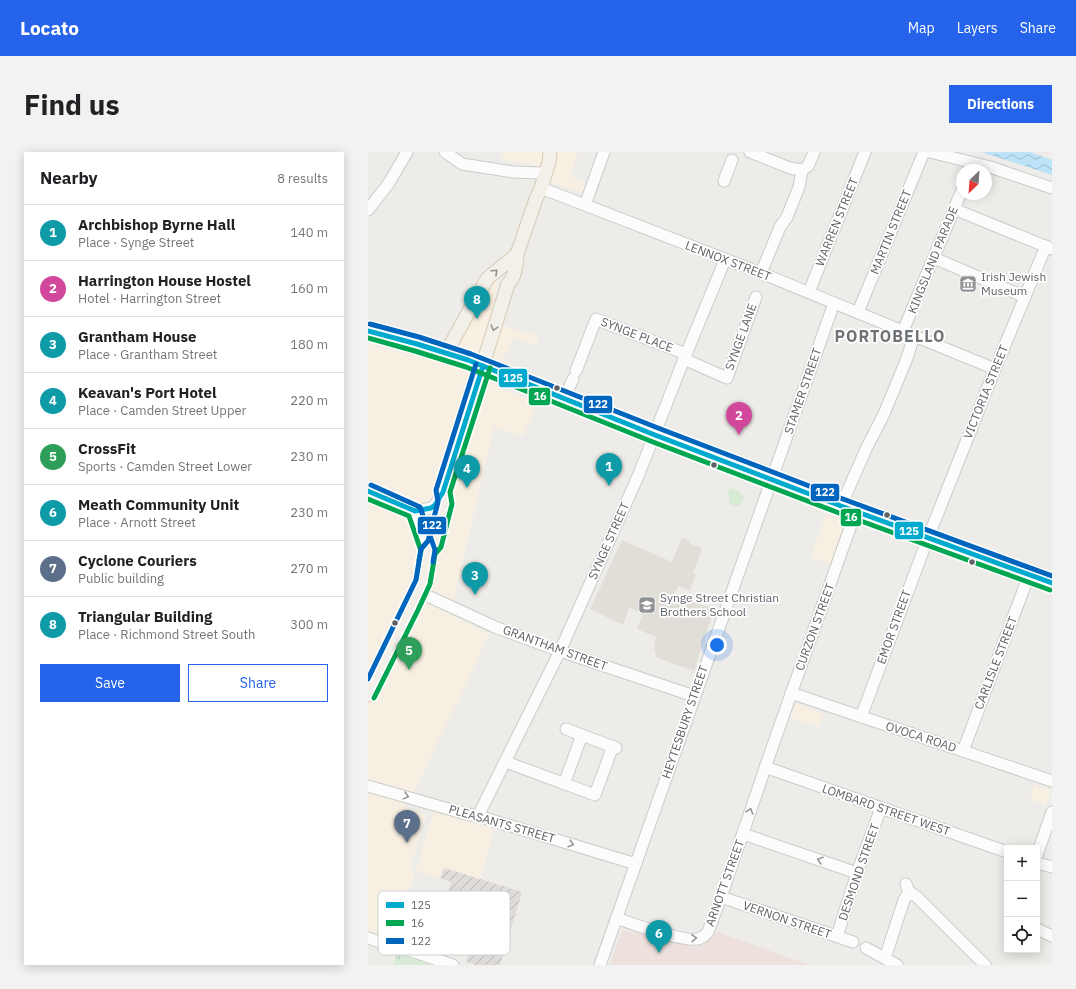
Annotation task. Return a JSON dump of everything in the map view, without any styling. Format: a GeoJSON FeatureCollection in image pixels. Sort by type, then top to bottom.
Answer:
{"type":"FeatureCollection","features":[{"type":"Feature","properties":{"kind":"main road"},"geometry":{"type":"LineString","coordinates":[[538,194],[537,187],[541,173],[550,152]]}},
{"type":"Feature","properties":{"kind":"main road"},"geometry":{"type":"LineString","coordinates":[[368,694],[419,592],[425,575],[428,551],[434,545],[445,502],[443,492],[508,284],[511,282],[517,262],[517,254],[549,162],[550,152]]}},
{"type":"Feature","properties":{"kind":"main road"},"geometry":{"type":"LineString","coordinates":[[446,353],[487,279],[497,269],[517,254]]}},
{"type":"Feature","properties":{"kind":"main road"},"geometry":{"type":"LineString","coordinates":[[368,331],[446,353],[483,366],[655,435],[841,506],[1052,583]]}},
{"type":"Feature","properties":{"kind":"street"},"geometry":{"type":"LineString","coordinates":[[368,210],[389,183],[407,152]]}},
{"type":"Feature","properties":{"kind":"street"},"geometry":{"type":"LineString","coordinates":[[445,152],[462,164],[513,172],[541,173]]}},
{"type":"Feature","properties":{"kind":"street"},"geometry":{"type":"LineString","coordinates":[[585,205],[604,152]]}},
{"type":"Feature","properties":{"kind":"street"},"geometry":{"type":"LineString","coordinates":[[750,152],[790,168],[802,170],[808,166],[814,152]]}},
{"type":"Feature","properties":{"kind":"street","name":"WARREN STREET"},"geometry":{"type":"LineString","coordinates":[[809,292],[865,152]]}},
{"type":"Feature","properties":{"kind":"street","name":"MARTIN STREET"},"geometry":{"type":"LineString","coordinates":[[858,312],[924,152]]}},
{"type":"Feature","properties":{"kind":"street"},"geometry":{"type":"LineString","coordinates":[[930,152],[964,164]]}},
{"type":"Feature","properties":{"kind":"street"},"geometry":{"type":"LineString","coordinates":[[724,181],[733,157]]}},
{"type":"Feature","properties":{"kind":"street"},"geometry":{"type":"LineString","coordinates":[[992,168],[1052,188]]}},
{"type":"Feature","properties":{"kind":"street"},"geometry":{"type":"LineString","coordinates":[[762,273],[780,227],[787,217],[799,187],[802,170]]}},
{"type":"Feature","properties":{"kind":"street","name":"LENNOX STREET"},"geometry":{"type":"LineString","coordinates":[[538,194],[585,205],[762,273],[995,369]]}},
{"type":"Feature","properties":{"kind":"street","name":"KINGSLAND PARADE"},"geometry":{"type":"LineString","coordinates":[[841,506],[866,449],[884,414],[907,358],[909,334],[934,258],[958,200]]}},
{"type":"Feature","properties":{"kind":"street"},"geometry":{"type":"LineString","coordinates":[[954,209],[1049,247]]}},
{"type":"Feature","properties":{"kind":"street","name":"VICTORIA STREET"},"geometry":{"type":"LineString","coordinates":[[928,538],[995,369],[1025,297],[1049,247]]}},
{"type":"Feature","properties":{"kind":"street"},"geometry":{"type":"LineString","coordinates":[[934,258],[1025,297]]}},
{"type":"Feature","properties":{"kind":"street","name":"SYNGE STREET"},"geometry":{"type":"LineString","coordinates":[[478,816],[560,650],[655,435],[685,356],[725,260]]}},
{"type":"Feature","properties":{"kind":"street","name":"SYNGE LANE"},"geometry":{"type":"LineString","coordinates":[[685,356],[727,378],[756,297]]}},
{"type":"Feature","properties":{"kind":"street","name":"STAMER STREET"},"geometry":{"type":"LineString","coordinates":[[772,479],[834,303]]}},
{"type":"Feature","properties":{"kind":"street","name":"SYNGE PLACE"},"geometry":{"type":"LineString","coordinates":[[564,399],[596,319],[685,356]]}},
{"type":"Feature","properties":{"kind":"street","name":"HEYTESBURY STREET"},"geometry":{"type":"LineString","coordinates":[[600,965],[772,479]]}},
{"type":"Feature","properties":{"kind":"street"},"geometry":{"type":"LineString","coordinates":[[368,491],[415,510],[435,506],[443,492]]}},
{"type":"Feature","properties":{"kind":"street"},"geometry":{"type":"LineString","coordinates":[[415,510],[428,551]]}},
{"type":"Feature","properties":{"kind":"street","name":"CURZON STREET"},"geometry":{"type":"LineString","coordinates":[[774,742],[856,511]]}},
{"type":"Feature","properties":{"kind":"street","name":"EMOR STREET"},"geometry":{"type":"LineString","coordinates":[[861,717],[928,538]]}},
{"type":"Feature","properties":{"kind":"street","name":"CARLISLE STREET"},"geometry":{"type":"LineString","coordinates":[[963,751],[1029,575]]}},
{"type":"Feature","properties":{"kind":"street","name":"GRANTHAM STREET"},"geometry":{"type":"LineString","coordinates":[[419,592],[495,626],[694,696]]}},
{"type":"Feature","properties":{"kind":"street","name":"OVOCA ROAD"},"geometry":{"type":"LineString","coordinates":[[791,694],[1052,781]]}},
{"type":"Feature","properties":{"kind":"street"},"geometry":{"type":"LineString","coordinates":[[506,762],[595,795],[615,747],[566,730]]}},
{"type":"Feature","properties":{"kind":"street"},"geometry":{"type":"LineString","coordinates":[[564,784],[582,735]]}},
{"type":"Feature","properties":{"kind":"street","name":"ARNOTT STREET"},"geometry":{"type":"LineString","coordinates":[[616,918],[684,938],[698,939],[708,932],[774,742]]}},
{"type":"Feature","properties":{"kind":"street","name":"LOMBARD STREET WEST"},"geometry":{"type":"LineString","coordinates":[[765,767],[1004,851]]}},
{"type":"Feature","properties":{"kind":"street","name":"PLEASANTS STREET"},"geometry":{"type":"LineString","coordinates":[[368,786],[466,814],[478,816],[636,864]]}},
{"type":"Feature","properties":{"kind":"street","name":"DESMOND STREET"},"geometry":{"type":"LineString","coordinates":[[837,936],[857,873],[881,808]]}},
{"type":"Feature","properties":{"kind":"street"},"geometry":{"type":"LineString","coordinates":[[1040,846],[1052,812]]}},
{"type":"Feature","properties":{"kind":"street"},"geometry":{"type":"LineString","coordinates":[[743,834],[857,873]]}},
{"type":"Feature","properties":{"kind":"street"},"geometry":{"type":"LineString","coordinates":[[1040,864],[1052,868]]}},
{"type":"Feature","properties":{"kind":"street"},"geometry":{"type":"LineString","coordinates":[[885,958],[907,888],[918,897],[985,965]]}},
{"type":"Feature","properties":{"kind":"street","name":"VERNON STREET"},"geometry":{"type":"LineString","coordinates":[[721,897],[853,942]]}},
{"type":"Feature","properties":{"kind":"street"},"geometry":{"type":"LineString","coordinates":[[1040,931],[1052,936]]}},
{"type":"Feature","properties":{"kind":"street"},"geometry":{"type":"LineString","coordinates":[[866,948],[897,965]]}},
{"type":"Feature","properties":{"kind":"street"},"geometry":{"type":"LineString","coordinates":[[423,955],[453,965]]}},
{"type":"Feature","properties":{"kind":"shaded area"},"geometry":{"type":"Polygon","coordinates":[[[504,152],[578,152],[572,171],[572,177],[585,183],[582,193],[538,178],[532,164],[501,160],[504,152]]]}},
{"type":"Feature","properties":{"kind":"shaded area"},"geometry":{"type":"Polygon","coordinates":[[[499,275],[490,317],[508,327],[539,336],[536,345],[513,337],[507,353],[500,358],[511,363],[504,389],[538,403],[523,436],[494,427],[450,614],[489,634],[468,682],[414,792],[403,806],[426,815],[410,869],[416,871],[434,810],[494,830],[480,879],[444,868],[440,878],[415,871],[409,891],[378,891],[378,936],[368,933],[368,344],[416,357],[419,350],[451,351],[488,287],[499,275]]]}},
{"type":"Feature","properties":{"kind":"shaded area"},"geometry":{"type":"Polygon","coordinates":[[[826,515],[845,522],[831,564],[811,557],[826,515]]]}},
{"type":"Feature","properties":{"kind":"shaded area","name":"Synge Street Christian Brothers School"},"geometry":{"type":"Polygon","coordinates":[[[682,538],[690,541],[689,543],[702,548],[693,573],[696,574],[690,591],[678,586],[674,595],[714,609],[694,671],[655,657],[656,652],[654,650],[656,637],[637,629],[643,613],[629,608],[623,625],[590,609],[622,540],[672,562],[682,538]]]}},
{"type":"Feature","properties":{"kind":"shaded area"},"geometry":{"type":"Polygon","coordinates":[[[796,704],[824,714],[819,727],[791,718],[796,704]]]}},
{"type":"Feature","properties":{"kind":"shaded area"},"geometry":{"type":"Polygon","coordinates":[[[1035,785],[1051,790],[1046,805],[1030,799],[1035,785]]]}},
{"type":"Feature","properties":{"kind":"shaded area"},"geometry":{"type":"Polygon","coordinates":[[[444,868],[522,892],[510,932],[510,891],[448,891],[451,882],[440,878],[444,868]]]}},
{"type":"Feature","properties":{"kind":"shaded area"},"geometry":{"type":"Polygon","coordinates":[[[622,930],[696,947],[704,945],[717,932],[810,965],[610,965],[622,930]]]}},
{"type":"Feature","properties":{"kind":"shaded area"},"geometry":{"type":"Polygon","coordinates":[[[468,955],[503,955],[500,965],[475,965],[466,962],[468,955]]]}},
{"type":"Feature","properties":{"kind":"green space"},"geometry":{"type":"Polygon","coordinates":[[[730,488],[742,495],[744,499],[740,505],[736,506],[730,504],[728,492],[730,488]]]}},
{"type":"Feature","properties":{"kind":"green space"},"geometry":{"type":"Polygon","coordinates":[[[397,955],[400,955],[431,965],[393,965],[397,955]]]}},
{"type":"Feature","properties":{"kind":"water"},"geometry":{"type":"Polygon","coordinates":[[[981,152],[1030,152],[1052,160],[1052,175],[981,152]]]}},
{"type":"Feature","properties":{"kind":"transit line","name":"122"},"geometry":{"type":"LineString","coordinates":[[370,324],[419,337],[471,354],[843,499],[1052,576]]}},
{"type":"Feature","properties":{"kind":"transit line","name":"125"},"geometry":{"type":"LineString","coordinates":[[368,331],[468,360],[655,435],[841,506],[1052,583]]}},
{"type":"Feature","properties":{"kind":"transit line","name":"16"},"geometry":{"type":"LineString","coordinates":[[368,338],[466,367],[653,442],[839,513],[1050,590]]}},
{"type":"Feature","properties":{"kind":"transit line","name":"122"},"geometry":{"type":"LineString","coordinates":[[368,679],[416,580],[421,549],[428,541],[438,502],[436,490],[476,364]]}},
{"type":"Feature","properties":{"kind":"transit line","name":"125"},"geometry":{"type":"LineString","coordinates":[[368,491],[415,511],[431,508],[435,505],[443,492],[483,366]]}},
{"type":"Feature","properties":{"kind":"transit line","name":"16"},"geometry":{"type":"LineString","coordinates":[[374,698],[430,584],[435,554],[441,547],[452,504],[450,492],[490,368]]}},
{"type":"Feature","properties":{"kind":"transit line","name":"122"},"geometry":{"type":"LineString","coordinates":[[371,485],[420,507],[435,550],[433,562]]}},
{"type":"Feature","properties":{"kind":"transit line","name":"16"},"geometry":{"type":"LineString","coordinates":[[368,499],[409,516],[421,551],[419,560]]}},
{"type":"Feature","properties":{"kind":"place","name":"Irish Jewish Museum"},"geometry":{"type":"Point","coordinates":[968,284]}},
{"type":"Feature","properties":{"kind":"place","name":"Triangular Building"},"geometry":{"type":"Point","coordinates":[477,319]}},
{"type":"Feature","properties":{"kind":"place","name":"Harrington House Hostel"},"geometry":{"type":"Point","coordinates":[739,435]}},
{"type":"Feature","properties":{"kind":"place","name":"Archbishop Byrne Hall"},"geometry":{"type":"Point","coordinates":[609,486]}},
{"type":"Feature","properties":{"kind":"place","name":"Keavan's Port Hotel"},"geometry":{"type":"Point","coordinates":[467,488]}},
{"type":"Feature","properties":{"kind":"place","name":"Grantham House"},"geometry":{"type":"Point","coordinates":[475,595]}},
{"type":"Feature","properties":{"kind":"place","name":"Synge Street Christian Brothers School"},"geometry":{"type":"Point","coordinates":[647,605]}},
{"type":"Feature","properties":{"kind":"place","name":"CrossFit"},"geometry":{"type":"Point","coordinates":[409,670]}},
{"type":"Feature","properties":{"kind":"place","name":"Cyclone Couriers"},"geometry":{"type":"Point","coordinates":[407,843]}},
{"type":"Feature","properties":{"kind":"place","name":"Meath Community Unit"},"geometry":{"type":"Point","coordinates":[659,953]}},
{"type":"Feature","properties":{"kind":"district","name":"PORTOBELLO"},"geometry":{"type":"Point","coordinates":[890,336]}}]}
